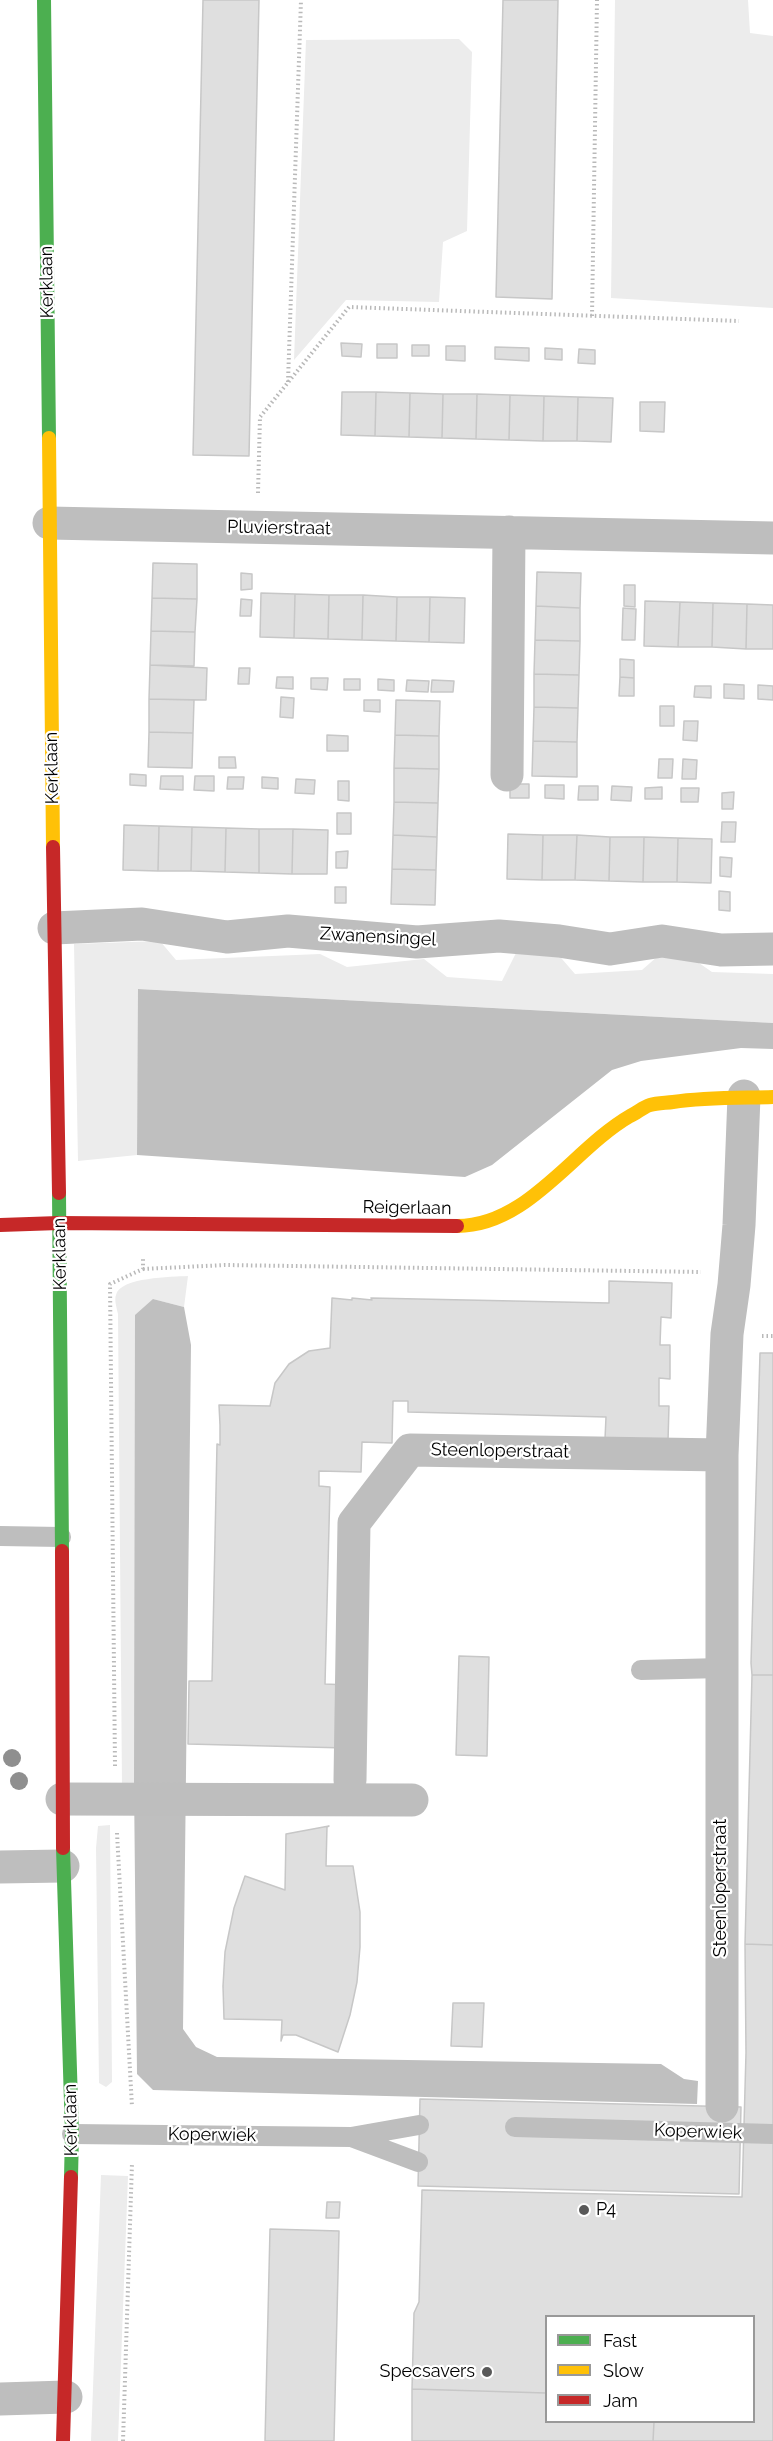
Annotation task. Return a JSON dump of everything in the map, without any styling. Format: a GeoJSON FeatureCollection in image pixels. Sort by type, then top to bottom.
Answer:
{"type":"FeatureCollection","features":[{"type":"Feature","properties":{"kind":"street","name":"Kerklaan"},"geometry":{"type":"LineString","coordinates":[[44,0],[54,928],[62,1354],[63,1866],[72,2134],[63,2441]]}},
{"type":"Feature","properties":{"kind":"street","name":"Pluvierstraat"},"geometry":{"type":"LineString","coordinates":[[49,523],[773,538]]}},
{"type":"Feature","properties":{"kind":"street"},"geometry":{"type":"LineString","coordinates":[[507,775],[509,532]]}},
{"type":"Feature","properties":{"kind":"street","name":"Zwanensingel"},"geometry":{"type":"LineString","coordinates":[[54,928],[142,924],[227,937],[288,931],[417,942],[499,936],[559,941],[610,949],[662,941],[721,950],[773,949]]}},
{"type":"Feature","properties":{"kind":"street","name":"Reigerlaan"},"geometry":{"type":"LineString","coordinates":[[0,1225],[59,1223],[470,1226],[505,1214],[547,1186],[586,1148],[620,1122],[650,1105],[693,1099],[758,1096]]}},
{"type":"Feature","properties":{"kind":"street","name":"Steenloperstraat"},"geometry":{"type":"LineString","coordinates":[[722,2106],[722,1455],[727,1334],[758,1096]]}},
{"type":"Feature","properties":{"kind":"street","name":"Steenloperstraat"},"geometry":{"type":"LineString","coordinates":[[350,1780],[354,1523],[410,1450],[722,1455]]}},
{"type":"Feature","properties":{"kind":"street"},"geometry":{"type":"LineString","coordinates":[[63,1799],[412,1800]]}},
{"type":"Feature","properties":{"kind":"street"},"geometry":{"type":"LineString","coordinates":[[0,1866],[63,1866]]}},
{"type":"Feature","properties":{"kind":"street"},"geometry":{"type":"LineString","coordinates":[[0,2399],[66,2397]]}},
{"type":"Feature","properties":{"kind":"lane"},"geometry":{"type":"LineString","coordinates":[[0,1536],[61,1537]]}},
{"type":"Feature","properties":{"kind":"lane"},"geometry":{"type":"LineString","coordinates":[[641,1670],[721,1668]]}},
{"type":"Feature","properties":{"kind":"lane","name":"Koperwiek"},"geometry":{"type":"LineString","coordinates":[[72,2134],[351,2137],[419,2125]]}},
{"type":"Feature","properties":{"kind":"lane","name":"Koperwiek"},"geometry":{"type":"LineString","coordinates":[[515,2127],[773,2134]]}},
{"type":"Feature","properties":{"kind":"lane","name":"Koperwiek"},"geometry":{"type":"LineString","coordinates":[[351,2137],[418,2162]]}},
{"type":"Feature","properties":{"kind":"path"},"geometry":{"type":"LineString","coordinates":[[288,382],[301,0]]}},
{"type":"Feature","properties":{"kind":"path"},"geometry":{"type":"LineString","coordinates":[[592,316],[597,0]]}},
{"type":"Feature","properties":{"kind":"path"},"geometry":{"type":"LineString","coordinates":[[257,527],[260,417],[349,307],[739,321]]}},
{"type":"Feature","properties":{"kind":"path"},"geometry":{"type":"LineString","coordinates":[[143,1269],[225,1264],[735,1273]]}},
{"type":"Feature","properties":{"kind":"shaded area"},"geometry":{"type":"Polygon","coordinates":[[[615,0],[748,0],[750,33],[773,36],[773,308],[611,298],[615,0]]]}},
{"type":"Feature","properties":{"kind":"shaded area"},"geometry":{"type":"Polygon","coordinates":[[[459,39],[472,52],[467,231],[443,242],[439,302],[346,300],[294,360],[306,40],[459,39]]]}},
{"type":"Feature","properties":{"kind":"shaded area"},"geometry":{"type":"Polygon","coordinates":[[[160,941],[176,960],[320,954],[347,967],[424,959],[447,977],[502,981],[517,951],[556,952],[575,974],[642,970],[658,956],[686,954],[712,972],[773,974],[773,1023],[139,989],[137,1155],[78,1161],[74,944],[160,941]]]}},
{"type":"Feature","properties":{"kind":"shaded area"},"geometry":{"type":"Polygon","coordinates":[[[138,989],[773,1023],[773,1049],[741,1048],[641,1061],[612,1070],[492,1165],[465,1177],[137,1155],[138,989]]]}},
{"type":"Feature","properties":{"kind":"shaded area"},"geometry":{"type":"Polygon","coordinates":[[[188,1276],[184,1307],[153,1299],[134,1784],[122,1787],[118,1314],[115,1297],[120,1289],[136,1281],[188,1276]]]}},
{"type":"Feature","properties":{"kind":"shaded area"},"geometry":{"type":"Polygon","coordinates":[[[153,1299],[184,1307],[191,1345],[183,2029],[196,2047],[217,2057],[661,2064],[684,2079],[698,2081],[697,2104],[153,2090],[137,2074],[134,1784],[135,1315],[153,1299]]]}},
{"type":"Feature","properties":{"kind":"shaded area"},"geometry":{"type":"Polygon","coordinates":[[[110,1825],[112,2082],[106,2087],[99,2083],[96,1848],[98,1826],[110,1825]]]}},
{"type":"Feature","properties":{"kind":"shaded area"},"geometry":{"type":"Polygon","coordinates":[[[101,2175],[128,2176],[118,2441],[91,2441],[101,2175]]]}},
{"type":"Feature","properties":{"kind":"building"},"geometry":{"type":"Polygon","coordinates":[[[203,0],[259,0],[249,456],[193,455],[203,0]]]}},
{"type":"Feature","properties":{"kind":"building"},"geometry":{"type":"Polygon","coordinates":[[[503,0],[558,0],[552,299],[496,297],[503,0]]]}},
{"type":"Feature","properties":{"kind":"building"},"geometry":{"type":"Polygon","coordinates":[[[341,343],[362,344],[361,357],[342,356],[341,343]]]}},
{"type":"Feature","properties":{"kind":"building"},"geometry":{"type":"Polygon","coordinates":[[[377,344],[397,344],[397,358],[377,358],[377,344]]]}},
{"type":"Feature","properties":{"kind":"building"},"geometry":{"type":"Polygon","coordinates":[[[412,345],[429,345],[429,356],[412,356],[412,345]]]}},
{"type":"Feature","properties":{"kind":"building"},"geometry":{"type":"Polygon","coordinates":[[[446,346],[465,346],[465,361],[446,360],[446,346]]]}},
{"type":"Feature","properties":{"kind":"building"},"geometry":{"type":"Polygon","coordinates":[[[495,347],[529,348],[529,361],[495,359],[495,347]]]}},
{"type":"Feature","properties":{"kind":"building"},"geometry":{"type":"Polygon","coordinates":[[[545,348],[562,349],[562,360],[545,359],[545,348]]]}},
{"type":"Feature","properties":{"kind":"building"},"geometry":{"type":"Polygon","coordinates":[[[579,349],[595,350],[595,364],[578,363],[579,349]]]}},
{"type":"Feature","properties":{"kind":"building"},"geometry":{"type":"Polygon","coordinates":[[[342,392],[376,392],[375,436],[341,435],[342,392]]]}},
{"type":"Feature","properties":{"kind":"building"},"geometry":{"type":"Polygon","coordinates":[[[376,392],[410,393],[409,437],[375,436],[376,392]]]}},
{"type":"Feature","properties":{"kind":"building"},"geometry":{"type":"Polygon","coordinates":[[[410,393],[443,394],[442,438],[409,437],[410,393]]]}},
{"type":"Feature","properties":{"kind":"building"},"geometry":{"type":"Polygon","coordinates":[[[443,394],[477,394],[476,439],[442,438],[443,394]]]}},
{"type":"Feature","properties":{"kind":"building"},"geometry":{"type":"Polygon","coordinates":[[[477,394],[510,395],[509,440],[476,439],[477,394]]]}},
{"type":"Feature","properties":{"kind":"building"},"geometry":{"type":"Polygon","coordinates":[[[510,395],[544,396],[543,441],[509,440],[510,395]]]}},
{"type":"Feature","properties":{"kind":"building"},"geometry":{"type":"Polygon","coordinates":[[[544,396],[578,397],[577,441],[543,441],[544,396]]]}},
{"type":"Feature","properties":{"kind":"building"},"geometry":{"type":"Polygon","coordinates":[[[578,397],[613,398],[611,442],[577,441],[578,397]]]}},
{"type":"Feature","properties":{"kind":"building"},"geometry":{"type":"Polygon","coordinates":[[[640,402],[665,402],[664,432],[640,431],[640,402]]]}},
{"type":"Feature","properties":{"kind":"building"},"geometry":{"type":"Polygon","coordinates":[[[153,563],[197,564],[197,599],[152,598],[153,563]]]}},
{"type":"Feature","properties":{"kind":"building"},"geometry":{"type":"Polygon","coordinates":[[[537,572],[581,573],[580,608],[536,606],[537,572]]]}},
{"type":"Feature","properties":{"kind":"building"},"geometry":{"type":"Polygon","coordinates":[[[241,573],[252,574],[252,589],[241,590],[241,573]]]}},
{"type":"Feature","properties":{"kind":"building"},"geometry":{"type":"Polygon","coordinates":[[[624,585],[635,585],[635,607],[624,606],[624,585]]]}},
{"type":"Feature","properties":{"kind":"building"},"geometry":{"type":"Polygon","coordinates":[[[261,593],[295,594],[294,638],[260,637],[261,593]]]}},
{"type":"Feature","properties":{"kind":"building"},"geometry":{"type":"Polygon","coordinates":[[[295,594],[329,595],[328,639],[294,638],[295,594]]]}},
{"type":"Feature","properties":{"kind":"building"},"geometry":{"type":"Polygon","coordinates":[[[329,595],[363,595],[362,640],[328,639],[329,595]]]}},
{"type":"Feature","properties":{"kind":"building"},"geometry":{"type":"Polygon","coordinates":[[[363,595],[397,597],[396,641],[362,640],[363,595]]]}},
{"type":"Feature","properties":{"kind":"building"},"geometry":{"type":"Polygon","coordinates":[[[397,597],[430,597],[429,642],[396,641],[397,597]]]}},
{"type":"Feature","properties":{"kind":"building"},"geometry":{"type":"Polygon","coordinates":[[[430,597],[465,598],[464,643],[429,642],[430,597]]]}},
{"type":"Feature","properties":{"kind":"building"},"geometry":{"type":"Polygon","coordinates":[[[152,598],[197,599],[195,632],[151,631],[152,598]]]}},
{"type":"Feature","properties":{"kind":"building"},"geometry":{"type":"Polygon","coordinates":[[[241,599],[252,600],[251,616],[240,616],[241,599]]]}},
{"type":"Feature","properties":{"kind":"building"},"geometry":{"type":"Polygon","coordinates":[[[645,601],[680,602],[678,647],[644,646],[645,601]]]}},
{"type":"Feature","properties":{"kind":"building"},"geometry":{"type":"Polygon","coordinates":[[[680,602],[713,603],[712,647],[678,647],[680,602]]]}},
{"type":"Feature","properties":{"kind":"building"},"geometry":{"type":"Polygon","coordinates":[[[713,603],[747,604],[746,649],[712,647],[713,603]]]}},
{"type":"Feature","properties":{"kind":"building"},"geometry":{"type":"Polygon","coordinates":[[[747,604],[773,605],[773,649],[746,649],[747,604]]]}},
{"type":"Feature","properties":{"kind":"building"},"geometry":{"type":"Polygon","coordinates":[[[536,606],[580,608],[580,641],[535,640],[536,606]]]}},
{"type":"Feature","properties":{"kind":"building"},"geometry":{"type":"Polygon","coordinates":[[[623,608],[636,609],[635,640],[622,640],[623,608]]]}},
{"type":"Feature","properties":{"kind":"building"},"geometry":{"type":"Polygon","coordinates":[[[151,631],[195,632],[194,666],[150,665],[151,631]]]}},
{"type":"Feature","properties":{"kind":"building"},"geometry":{"type":"Polygon","coordinates":[[[535,640],[580,641],[579,675],[534,674],[535,640]]]}},
{"type":"Feature","properties":{"kind":"building"},"geometry":{"type":"Polygon","coordinates":[[[620,659],[634,660],[634,678],[620,677],[620,659]]]}},
{"type":"Feature","properties":{"kind":"building"},"geometry":{"type":"Polygon","coordinates":[[[150,665],[207,668],[206,700],[149,699],[150,665]]]}},
{"type":"Feature","properties":{"kind":"building"},"geometry":{"type":"Polygon","coordinates":[[[239,668],[250,668],[249,684],[238,684],[239,668]]]}},
{"type":"Feature","properties":{"kind":"building"},"geometry":{"type":"Polygon","coordinates":[[[534,674],[579,675],[578,708],[534,707],[534,674]]]}},
{"type":"Feature","properties":{"kind":"building"},"geometry":{"type":"Polygon","coordinates":[[[277,677],[293,677],[293,689],[276,688],[277,677]]]}},
{"type":"Feature","properties":{"kind":"building"},"geometry":{"type":"Polygon","coordinates":[[[620,677],[634,678],[634,696],[619,696],[620,677]]]}},
{"type":"Feature","properties":{"kind":"building"},"geometry":{"type":"Polygon","coordinates":[[[311,678],[328,678],[327,690],[311,689],[311,678]]]}},
{"type":"Feature","properties":{"kind":"building"},"geometry":{"type":"Polygon","coordinates":[[[344,679],[360,679],[360,690],[344,690],[344,679]]]}},
{"type":"Feature","properties":{"kind":"building"},"geometry":{"type":"Polygon","coordinates":[[[378,679],[394,680],[394,691],[378,690],[378,679]]]}},
{"type":"Feature","properties":{"kind":"building"},"geometry":{"type":"Polygon","coordinates":[[[407,680],[429,681],[428,692],[406,691],[407,680]]]}},
{"type":"Feature","properties":{"kind":"building"},"geometry":{"type":"Polygon","coordinates":[[[432,680],[454,681],[453,692],[431,692],[432,680]]]}},
{"type":"Feature","properties":{"kind":"building"},"geometry":{"type":"Polygon","coordinates":[[[724,684],[744,685],[744,699],[724,698],[724,684]]]}},
{"type":"Feature","properties":{"kind":"building"},"geometry":{"type":"Polygon","coordinates":[[[758,685],[773,686],[773,700],[758,699],[758,685]]]}},
{"type":"Feature","properties":{"kind":"building"},"geometry":{"type":"Polygon","coordinates":[[[695,686],[711,686],[711,698],[694,697],[695,686]]]}},
{"type":"Feature","properties":{"kind":"building"},"geometry":{"type":"Polygon","coordinates":[[[281,697],[294,698],[293,718],[280,717],[281,697]]]}},
{"type":"Feature","properties":{"kind":"building"},"geometry":{"type":"Polygon","coordinates":[[[149,699],[194,700],[193,733],[149,732],[149,699]]]}},
{"type":"Feature","properties":{"kind":"building"},"geometry":{"type":"Polygon","coordinates":[[[364,700],[380,700],[380,712],[364,711],[364,700]]]}},
{"type":"Feature","properties":{"kind":"building"},"geometry":{"type":"Polygon","coordinates":[[[396,700],[440,701],[439,736],[395,735],[396,700]]]}},
{"type":"Feature","properties":{"kind":"building"},"geometry":{"type":"Polygon","coordinates":[[[660,706],[674,706],[674,726],[660,726],[660,706]]]}},
{"type":"Feature","properties":{"kind":"building"},"geometry":{"type":"Polygon","coordinates":[[[534,707],[578,708],[577,742],[533,741],[534,707]]]}},
{"type":"Feature","properties":{"kind":"building"},"geometry":{"type":"Polygon","coordinates":[[[684,721],[698,721],[697,741],[683,740],[684,721]]]}},
{"type":"Feature","properties":{"kind":"building"},"geometry":{"type":"Polygon","coordinates":[[[149,732],[193,733],[192,768],[148,767],[149,732]]]}},
{"type":"Feature","properties":{"kind":"building"},"geometry":{"type":"Polygon","coordinates":[[[327,735],[348,736],[348,751],[327,751],[327,735]]]}},
{"type":"Feature","properties":{"kind":"building"},"geometry":{"type":"Polygon","coordinates":[[[395,735],[439,736],[439,769],[394,768],[395,735]]]}},
{"type":"Feature","properties":{"kind":"building"},"geometry":{"type":"Polygon","coordinates":[[[533,741],[577,742],[577,777],[532,776],[533,741]]]}},
{"type":"Feature","properties":{"kind":"building"},"geometry":{"type":"Polygon","coordinates":[[[219,757],[235,757],[236,768],[219,768],[219,757]]]}},
{"type":"Feature","properties":{"kind":"building"},"geometry":{"type":"Polygon","coordinates":[[[659,759],[673,759],[672,778],[658,778],[659,759]]]}},
{"type":"Feature","properties":{"kind":"building"},"geometry":{"type":"Polygon","coordinates":[[[683,759],[697,760],[696,779],[682,779],[683,759]]]}},
{"type":"Feature","properties":{"kind":"building"},"geometry":{"type":"Polygon","coordinates":[[[394,768],[439,769],[438,803],[394,802],[394,768]]]}},
{"type":"Feature","properties":{"kind":"building"},"geometry":{"type":"Polygon","coordinates":[[[130,774],[146,775],[146,786],[130,785],[130,774]]]}},
{"type":"Feature","properties":{"kind":"building"},"geometry":{"type":"Polygon","coordinates":[[[161,776],[183,776],[183,790],[160,789],[161,776]]]}},
{"type":"Feature","properties":{"kind":"building"},"geometry":{"type":"Polygon","coordinates":[[[195,776],[214,776],[214,791],[194,790],[195,776]]]}},
{"type":"Feature","properties":{"kind":"building"},"geometry":{"type":"Polygon","coordinates":[[[228,777],[244,777],[243,789],[227,789],[228,777]]]}},
{"type":"Feature","properties":{"kind":"building"},"geometry":{"type":"Polygon","coordinates":[[[262,777],[278,778],[278,789],[262,788],[262,777]]]}},
{"type":"Feature","properties":{"kind":"building"},"geometry":{"type":"Polygon","coordinates":[[[296,779],[315,780],[314,794],[295,793],[296,779]]]}},
{"type":"Feature","properties":{"kind":"building"},"geometry":{"type":"Polygon","coordinates":[[[338,781],[349,781],[349,801],[338,800],[338,781]]]}},
{"type":"Feature","properties":{"kind":"building"},"geometry":{"type":"Polygon","coordinates":[[[510,784],[529,784],[529,798],[510,798],[510,784]]]}},
{"type":"Feature","properties":{"kind":"building"},"geometry":{"type":"Polygon","coordinates":[[[545,785],[564,785],[564,799],[545,798],[545,785]]]}},
{"type":"Feature","properties":{"kind":"building"},"geometry":{"type":"Polygon","coordinates":[[[579,786],[598,786],[598,800],[578,800],[579,786]]]}},
{"type":"Feature","properties":{"kind":"building"},"geometry":{"type":"Polygon","coordinates":[[[612,786],[632,787],[631,801],[611,800],[612,786]]]}},
{"type":"Feature","properties":{"kind":"building"},"geometry":{"type":"Polygon","coordinates":[[[662,787],[662,799],[645,799],[645,788],[662,787]]]}},
{"type":"Feature","properties":{"kind":"building"},"geometry":{"type":"Polygon","coordinates":[[[681,788],[699,788],[698,802],[681,802],[681,788]]]}},
{"type":"Feature","properties":{"kind":"building"},"geometry":{"type":"Polygon","coordinates":[[[734,792],[733,809],[722,809],[722,793],[734,792]]]}},
{"type":"Feature","properties":{"kind":"building"},"geometry":{"type":"Polygon","coordinates":[[[394,802],[438,803],[437,837],[393,835],[394,802]]]}},
{"type":"Feature","properties":{"kind":"building"},"geometry":{"type":"Polygon","coordinates":[[[337,813],[351,813],[351,834],[337,834],[337,813]]]}},
{"type":"Feature","properties":{"kind":"building"},"geometry":{"type":"Polygon","coordinates":[[[722,822],[736,822],[735,842],[721,842],[722,822]]]}},
{"type":"Feature","properties":{"kind":"building"},"geometry":{"type":"Polygon","coordinates":[[[124,825],[159,826],[158,871],[123,870],[124,825]]]}},
{"type":"Feature","properties":{"kind":"building"},"geometry":{"type":"Polygon","coordinates":[[[159,826],[192,827],[191,871],[158,871],[159,826]]]}},
{"type":"Feature","properties":{"kind":"building"},"geometry":{"type":"Polygon","coordinates":[[[192,827],[226,828],[225,872],[191,871],[192,827]]]}},
{"type":"Feature","properties":{"kind":"building"},"geometry":{"type":"Polygon","coordinates":[[[226,828],[259,829],[259,873],[225,872],[226,828]]]}},
{"type":"Feature","properties":{"kind":"building"},"geometry":{"type":"Polygon","coordinates":[[[259,829],[293,829],[292,874],[259,873],[259,829]]]}},
{"type":"Feature","properties":{"kind":"building"},"geometry":{"type":"Polygon","coordinates":[[[293,829],[328,830],[327,874],[292,874],[293,829]]]}},
{"type":"Feature","properties":{"kind":"building"},"geometry":{"type":"Polygon","coordinates":[[[508,834],[543,835],[542,880],[507,879],[508,834]]]}},
{"type":"Feature","properties":{"kind":"building"},"geometry":{"type":"Polygon","coordinates":[[[393,835],[437,837],[436,870],[392,869],[393,835]]]}},
{"type":"Feature","properties":{"kind":"building"},"geometry":{"type":"Polygon","coordinates":[[[543,835],[577,835],[575,880],[542,880],[543,835]]]}},
{"type":"Feature","properties":{"kind":"building"},"geometry":{"type":"Polygon","coordinates":[[[577,835],[610,837],[609,881],[575,880],[577,835]]]}},
{"type":"Feature","properties":{"kind":"building"},"geometry":{"type":"Polygon","coordinates":[[[610,837],[644,837],[643,882],[609,881],[610,837]]]}},
{"type":"Feature","properties":{"kind":"building"},"geometry":{"type":"Polygon","coordinates":[[[644,837],[678,838],[677,882],[643,882],[644,837]]]}},
{"type":"Feature","properties":{"kind":"building"},"geometry":{"type":"Polygon","coordinates":[[[678,838],[712,839],[711,883],[677,882],[678,838]]]}},
{"type":"Feature","properties":{"kind":"building"},"geometry":{"type":"Polygon","coordinates":[[[348,851],[347,868],[336,868],[336,852],[348,851]]]}},
{"type":"Feature","properties":{"kind":"building"},"geometry":{"type":"Polygon","coordinates":[[[720,857],[732,858],[731,877],[720,876],[720,857]]]}},
{"type":"Feature","properties":{"kind":"building"},"geometry":{"type":"Polygon","coordinates":[[[392,869],[436,870],[435,905],[391,904],[392,869]]]}},
{"type":"Feature","properties":{"kind":"building"},"geometry":{"type":"Polygon","coordinates":[[[335,887],[346,887],[346,903],[335,903],[335,887]]]}},
{"type":"Feature","properties":{"kind":"building"},"geometry":{"type":"Polygon","coordinates":[[[719,891],[730,892],[730,911],[719,910],[719,891]]]}},
{"type":"Feature","properties":{"kind":"building"},"geometry":{"type":"Polygon","coordinates":[[[609,1281],[672,1283],[671,1318],[661,1317],[660,1345],[670,1345],[670,1379],[659,1378],[659,1406],[669,1406],[668,1441],[605,1439],[606,1417],[408,1412],[408,1401],[393,1401],[392,1443],[362,1442],[361,1472],[319,1471],[319,1486],[330,1487],[325,1684],[348,1685],[346,1748],[188,1744],[189,1681],[212,1681],[217,1444],[220,1445],[219,1405],[270,1406],[275,1383],[289,1364],[309,1351],[330,1348],[332,1298],[609,1303],[609,1281]]]}},
{"type":"Feature","properties":{"kind":"building"},"geometry":{"type":"Polygon","coordinates":[[[760,1353],[773,1353],[773,1675],[752,1675],[751,1663],[760,1353]]]}},
{"type":"Feature","properties":{"kind":"building"},"geometry":{"type":"Polygon","coordinates":[[[459,1656],[489,1657],[487,1756],[456,1755],[459,1656]]]}},
{"type":"Feature","properties":{"kind":"building"},"geometry":{"type":"Polygon","coordinates":[[[752,1675],[773,1675],[773,1945],[745,1944],[752,1675]]]}},
{"type":"Feature","properties":{"kind":"building"},"geometry":{"type":"Polygon","coordinates":[[[329,1826],[327,1827],[326,1866],[353,1866],[360,1912],[357,1982],[350,2015],[338,2052],[296,2035],[283,2035],[281,2041],[282,2020],[224,2019],[225,1952],[234,1908],[245,1876],[285,1890],[286,1834],[329,1826]]]}},
{"type":"Feature","properties":{"kind":"building"},"geometry":{"type":"Polygon","coordinates":[[[745,1944],[773,1945],[773,2441],[653,2441],[654,2423],[755,2423],[755,2315],[545,2315],[545,2393],[412,2389],[414,2313],[419,2302],[422,2190],[742,2197],[746,2053],[745,1944]]]}},
{"type":"Feature","properties":{"kind":"building"},"geometry":{"type":"Polygon","coordinates":[[[453,2003],[484,2003],[482,2047],[451,2046],[453,2003]]]}},
{"type":"Feature","properties":{"kind":"building"},"geometry":{"type":"Polygon","coordinates":[[[420,2099],[741,2107],[739,2194],[418,2186],[420,2099]]]}},
{"type":"Feature","properties":{"kind":"building"},"geometry":{"type":"Polygon","coordinates":[[[327,2202],[340,2202],[339,2218],[326,2218],[327,2202]]]}},
{"type":"Feature","properties":{"kind":"building"},"geometry":{"type":"Polygon","coordinates":[[[270,2229],[339,2231],[334,2441],[265,2441],[270,2229]]]}},
{"type":"Feature","properties":{"kind":"building"},"geometry":{"type":"Polygon","coordinates":[[[412,2389],[545,2393],[545,2423],[654,2423],[653,2441],[412,2441],[412,2389]]]}},
{"type":"Feature","properties":{"kind":"traffic: fast"},"geometry":{"type":"LineString","coordinates":[[44,0],[49,438]]}},
{"type":"Feature","properties":{"kind":"traffic: fast"},"geometry":{"type":"LineString","coordinates":[[59,1193],[62,1551]]}},
{"type":"Feature","properties":{"kind":"traffic: fast"},"geometry":{"type":"LineString","coordinates":[[63,1848],[72,2134],[71,2177]]}},
{"type":"Feature","properties":{"kind":"traffic: slow"},"geometry":{"type":"LineString","coordinates":[[49,438],[53,847]]}},
{"type":"Feature","properties":{"kind":"traffic: slow"},"geometry":{"type":"LineString","coordinates":[[457,1226],[482,1223],[528,1200],[609,1130],[647,1106],[698,1099],[773,1097]]}},
{"type":"Feature","properties":{"kind":"traffic: jam"},"geometry":{"type":"LineString","coordinates":[[53,847],[59,1193]]}},
{"type":"Feature","properties":{"kind":"traffic: jam"},"geometry":{"type":"LineString","coordinates":[[0,1225],[59,1223],[457,1226]]}},
{"type":"Feature","properties":{"kind":"traffic: jam"},"geometry":{"type":"LineString","coordinates":[[62,1551],[63,1848]]}},
{"type":"Feature","properties":{"kind":"traffic: jam"},"geometry":{"type":"LineString","coordinates":[[63,2441],[71,2177]]}},
{"type":"Feature","properties":{"kind":"place","name":"P4"},"geometry":{"type":"Point","coordinates":[584,2210]}},
{"type":"Feature","properties":{"kind":"place","name":"Specsavers"},"geometry":{"type":"Point","coordinates":[487,2372]}}]}
